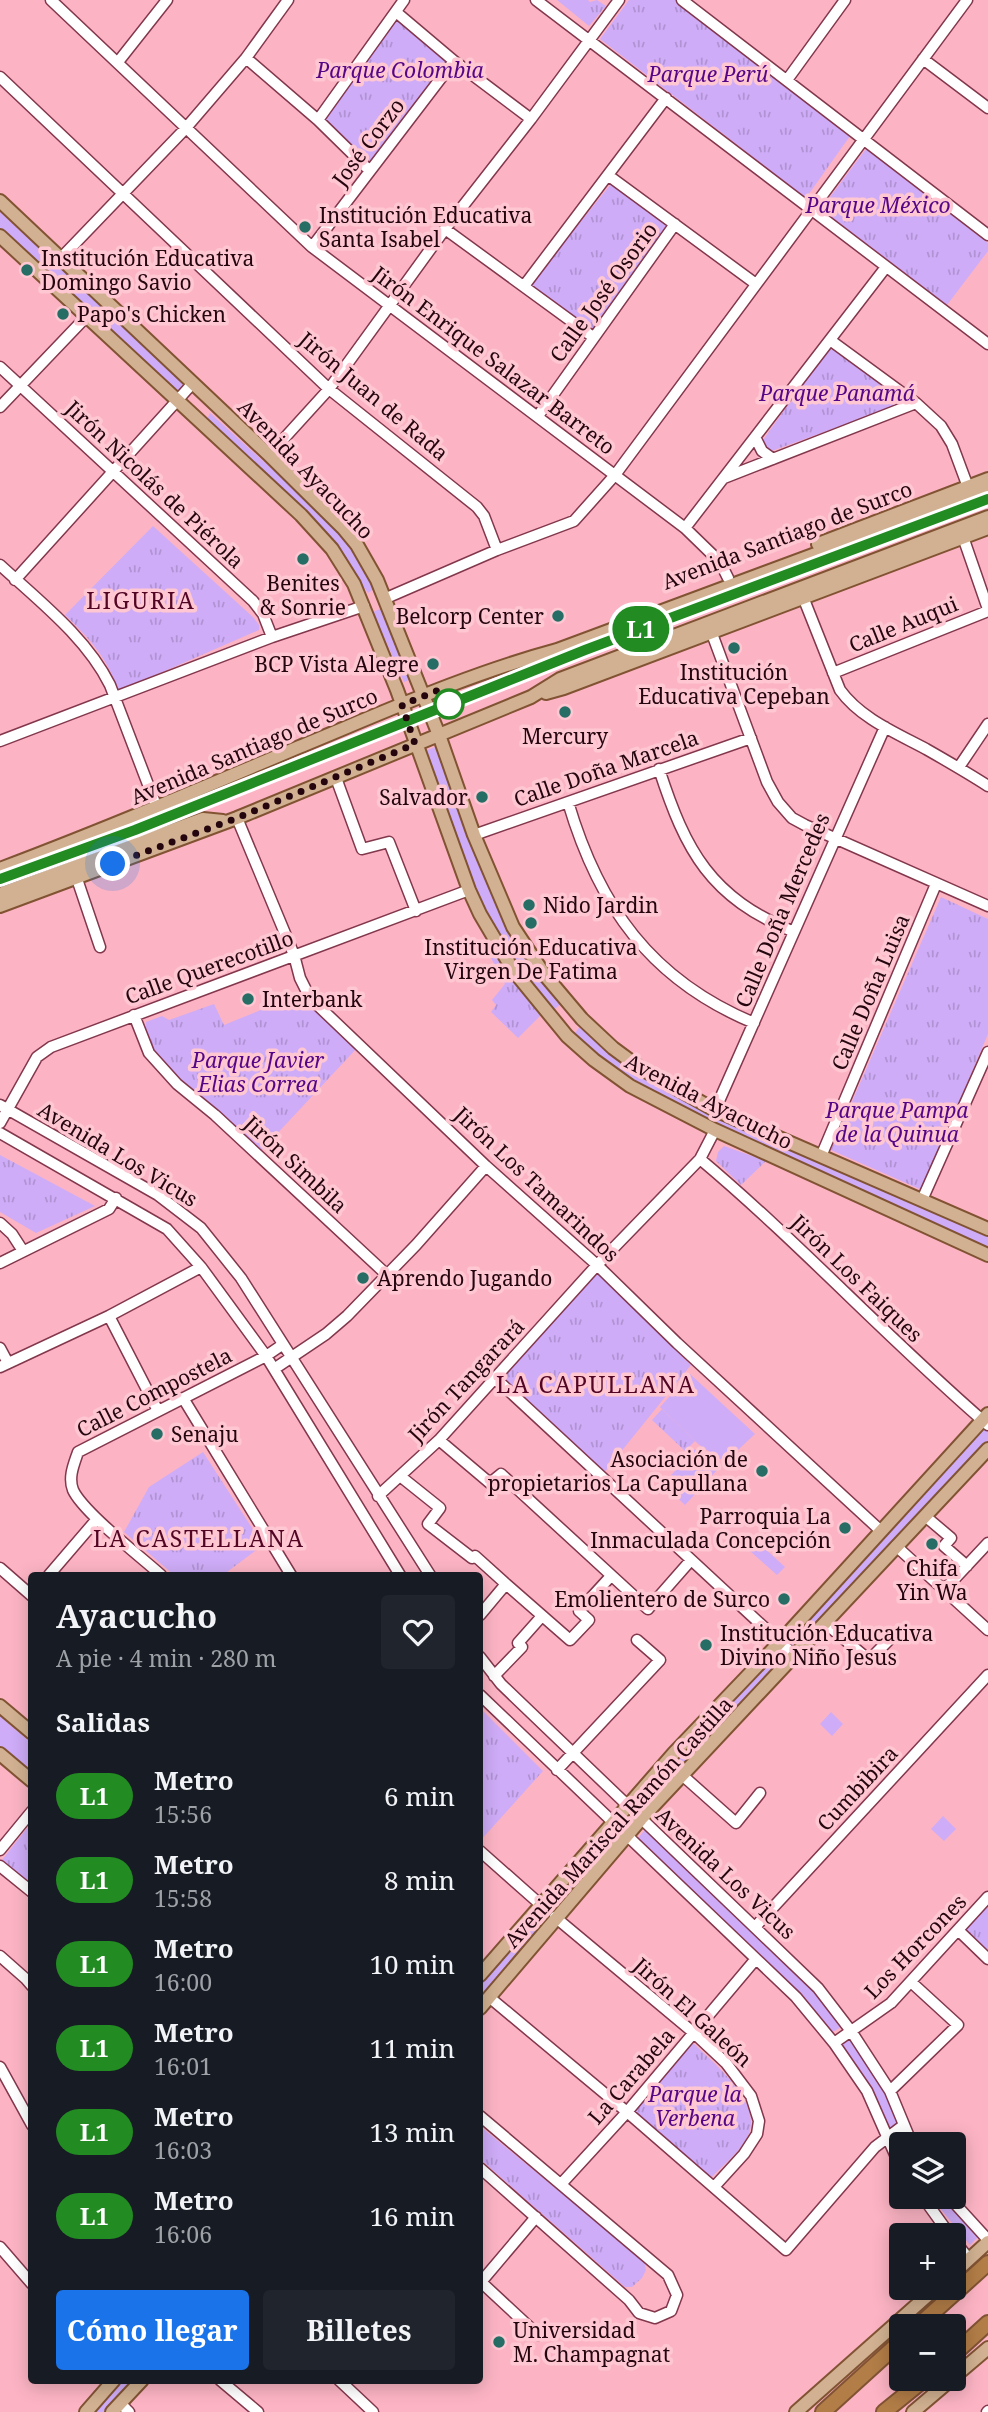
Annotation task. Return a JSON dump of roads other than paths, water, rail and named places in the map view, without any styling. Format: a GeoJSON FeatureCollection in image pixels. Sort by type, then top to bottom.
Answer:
{"type":"FeatureCollection","features":[{"type":"Feature","properties":{"kind":"highway"},"geometry":{"type":"LineString","coordinates":[[931,2314],[988,2263]]}},
{"type":"Feature","properties":{"kind":"highway"},"geometry":{"type":"LineString","coordinates":[[966,2343],[988,2323]]}},
{"type":"Feature","properties":{"kind":"highway"},"geometry":{"type":"LineString","coordinates":[[823,2412],[889,2352]]}},
{"type":"Feature","properties":{"kind":"highway"},"geometry":{"type":"LineString","coordinates":[[884,2412],[911,2391]]}},
{"type":"Feature","properties":{"kind":"highway"},"geometry":{"type":"LineString","coordinates":[[900,2412],[917,2391]]}},
{"type":"Feature","properties":{"kind":"main road","name":"Avenida Ayacucho"},"geometry":{"type":"LineString","coordinates":[[0,201],[269,455],[343,528],[368,561],[439,735],[474,835],[513,927],[528,952],[582,1019],[613,1048],[640,1068],[715,1110],[822,1154],[988,1229]]}},
{"type":"Feature","properties":{"kind":"main road","name":"Avenida Ayacucho"},"geometry":{"type":"LineString","coordinates":[[0,236],[317,532],[346,569],[364,606],[402,705],[469,890],[499,948],[532,995],[567,1035],[594,1060],[631,1086],[715,1130],[988,1255]]}},
{"type":"Feature","properties":{"kind":"main road","name":"Avenida Santiago de Surco"},"geometry":{"type":"LineString","coordinates":[[523,659],[555,642],[988,479]]}},
{"type":"Feature","properties":{"kind":"main road","name":"Avenida Santiago de Surco"},"geometry":{"type":"LineString","coordinates":[[0,869],[101,831],[423,696],[523,659],[557,650],[988,490]]}},
{"type":"Feature","properties":{"kind":"main road"},"geometry":{"type":"LineString","coordinates":[[531,697],[560,679],[988,517]]}},
{"type":"Feature","properties":{"kind":"main road"},"geometry":{"type":"LineString","coordinates":[[0,894],[232,820],[531,697],[564,688],[988,528]]}},
{"type":"Feature","properties":{"kind":"main road"},"geometry":{"type":"LineString","coordinates":[[827,540],[850,541]]}},
{"type":"Feature","properties":{"kind":"main road"},"geometry":{"type":"LineString","coordinates":[[0,906],[74,872],[101,831]]}},
{"type":"Feature","properties":{"kind":"main road"},"geometry":{"type":"LineString","coordinates":[[552,1018],[568,1003]]}},
{"type":"Feature","properties":{"kind":"main road"},"geometry":{"type":"LineString","coordinates":[[567,1035],[582,1019]]}},
{"type":"Feature","properties":{"kind":"main road","name":"Avenida Mariscal Ramón Castilla"},"geometry":{"type":"LineString","coordinates":[[483,1972],[627,1806],[986,1420]]}},
{"type":"Feature","properties":{"kind":"main road","name":"Avenida Mariscal Ramón Castilla"},"geometry":{"type":"LineString","coordinates":[[483,2004],[641,1819],[988,1449]]}},
{"type":"Feature","properties":{"kind":"main road"},"geometry":{"type":"LineString","coordinates":[[0,1706],[28,1730]]}},
{"type":"Feature","properties":{"kind":"main road"},"geometry":{"type":"LineString","coordinates":[[0,1754],[28,1778]]}},
{"type":"Feature","properties":{"kind":"main road"},"geometry":{"type":"LineString","coordinates":[[966,2262],[988,2241]]}},
{"type":"Feature","properties":{"kind":"main road"},"geometry":{"type":"LineString","coordinates":[[796,2412],[922,2300]]}},
{"type":"Feature","properties":{"kind":"main road"},"geometry":{"type":"LineString","coordinates":[[966,2367],[988,2348]]}},
{"type":"Feature","properties":{"kind":"main road"},"geometry":{"type":"LineString","coordinates":[[86,2412],[110,2384]]}},
{"type":"Feature","properties":{"kind":"main road"},"geometry":{"type":"LineString","coordinates":[[120,2409],[139,2384]]}},
{"type":"Feature","properties":{"kind":"main road"},"geometry":{"type":"LineString","coordinates":[[913,2412],[938,2391]]}},
{"type":"Feature","properties":{"kind":"street","name":"Jirón Enrique Salazar Barreto"},"geometry":{"type":"LineString","coordinates":[[51,0],[312,247],[685,528],[720,562],[728,578]]}},
{"type":"Feature","properties":{"kind":"street"},"geometry":{"type":"LineString","coordinates":[[118,62],[167,0]]}},
{"type":"Feature","properties":{"kind":"street"},"geometry":{"type":"LineString","coordinates":[[61,258],[186,129],[246,58],[288,0]]}},
{"type":"Feature","properties":{"kind":"street"},"geometry":{"type":"LineString","coordinates":[[318,120],[404,0]]}},
{"type":"Feature","properties":{"kind":"street"},"geometry":{"type":"LineString","coordinates":[[536,0],[988,344]]}},
{"type":"Feature","properties":{"kind":"street"},"geometry":{"type":"LineString","coordinates":[[269,455],[329,389],[445,229],[619,0]]}},
{"type":"Feature","properties":{"kind":"street"},"geometry":{"type":"LineString","coordinates":[[682,0],[988,235]]}},
{"type":"Feature","properties":{"kind":"street"},"geometry":{"type":"LineString","coordinates":[[787,80],[844,0]]}},
{"type":"Feature","properties":{"kind":"street"},"geometry":{"type":"LineString","coordinates":[[384,599],[497,550],[574,522],[615,475],[967,0]]}},
{"type":"Feature","properties":{"kind":"street"},"geometry":{"type":"LineString","coordinates":[[396,12],[454,61],[531,119]]}},
{"type":"Feature","properties":{"kind":"street"},"geometry":{"type":"LineString","coordinates":[[246,58],[318,120],[370,172]]}},
{"type":"Feature","properties":{"kind":"street"},"geometry":{"type":"LineString","coordinates":[[923,59],[988,108]]}},
{"type":"Feature","properties":{"kind":"street","name":"José Corzo"},"geometry":{"type":"LineString","coordinates":[[312,247],[454,61]]}},
{"type":"Feature","properties":{"kind":"street","name":"Jirón Juan de Rada"},"geometry":{"type":"LineString","coordinates":[[0,77],[329,389],[469,499],[484,516],[497,550]]}},
{"type":"Feature","properties":{"kind":"street"},"geometry":{"type":"LineString","coordinates":[[524,286],[666,98]]}},
{"type":"Feature","properties":{"kind":"street"},"geometry":{"type":"LineString","coordinates":[[609,176],[757,284]]}},
{"type":"Feature","properties":{"kind":"street","name":"Calle José Osorio"},"geometry":{"type":"LineString","coordinates":[[538,416],[676,224]]}},
{"type":"Feature","properties":{"kind":"street"},"geometry":{"type":"LineString","coordinates":[[445,229],[593,337]]}},
{"type":"Feature","properties":{"kind":"street"},"geometry":{"type":"LineString","coordinates":[[685,528],[886,267]]}},
{"type":"Feature","properties":{"kind":"street"},"geometry":{"type":"LineString","coordinates":[[0,407],[86,317]]}},
{"type":"Feature","properties":{"kind":"street"},"geometry":{"type":"LineString","coordinates":[[830,340],[941,426],[968,487]]}},
{"type":"Feature","properties":{"kind":"street","name":"Jirón Nicolás de Piérola"},"geometry":{"type":"LineString","coordinates":[[0,367],[253,601],[263,614],[272,637]]}},
{"type":"Feature","properties":{"kind":"street"},"geometry":{"type":"LineString","coordinates":[[15,580],[193,383]]}},
{"type":"Feature","properties":{"kind":"street"},"geometry":{"type":"LineString","coordinates":[[723,479],[916,404]]}},
{"type":"Feature","properties":{"kind":"street"},"geometry":{"type":"LineString","coordinates":[[755,437],[762,451],[773,459]]}},
{"type":"Feature","properties":{"kind":"street"},"geometry":{"type":"LineString","coordinates":[[962,537],[988,610]]}},
{"type":"Feature","properties":{"kind":"street"},"geometry":{"type":"LineString","coordinates":[[0,565],[87,649],[102,670],[157,808]]}},
{"type":"Feature","properties":{"kind":"street"},"geometry":{"type":"LineString","coordinates":[[803,597],[840,690],[848,702],[885,727],[988,786]]}},
{"type":"Feature","properties":{"kind":"street"},"geometry":{"type":"LineString","coordinates":[[0,741],[272,637],[364,606]]}},
{"type":"Feature","properties":{"kind":"street","name":"Calle Auqui"},"geometry":{"type":"LineString","coordinates":[[833,673],[988,610]]}},
{"type":"Feature","properties":{"kind":"street"},"geometry":{"type":"LineString","coordinates":[[711,631],[778,802],[792,818],[988,906]]}},
{"type":"Feature","properties":{"kind":"street"},"geometry":{"type":"LineString","coordinates":[[959,767],[988,724]]}},
{"type":"Feature","properties":{"kind":"street","name":"Calle Doña Mercedes"},"geometry":{"type":"LineString","coordinates":[[715,1110],[885,727]]}},
{"type":"Feature","properties":{"kind":"street","name":"Calle Doña Marcela"},"geometry":{"type":"LineString","coordinates":[[474,835],[751,738]]}},
{"type":"Feature","properties":{"kind":"street"},"geometry":{"type":"LineString","coordinates":[[659,769],[684,838],[709,875],[743,906],[794,932]]}},
{"type":"Feature","properties":{"kind":"street"},"geometry":{"type":"LineString","coordinates":[[336,778],[362,849],[388,842],[416,911]]}},
{"type":"Feature","properties":{"kind":"street"},"geometry":{"type":"LineString","coordinates":[[568,802],[582,849],[597,881],[637,939],[664,967],[702,998],[754,1023]]}},
{"type":"Feature","properties":{"kind":"street","name":"Jirón Los Tamarindos"},"geometry":{"type":"LineString","coordinates":[[232,820],[294,956],[300,978],[310,998],[486,1166],[597,1265],[677,1343],[881,1531]]}},
{"type":"Feature","properties":{"kind":"street"},"geometry":{"type":"LineString","coordinates":[[74,872],[100,947]]}},
{"type":"Feature","properties":{"kind":"street","name":"Calle Doña Luisa"},"geometry":{"type":"LineString","coordinates":[[822,1154],[936,884]]}},
{"type":"Feature","properties":{"kind":"street","name":"Calle Querecotillo"},"geometry":{"type":"LineString","coordinates":[[0,1124],[4,1108],[37,1057],[51,1047],[469,890]]}},
{"type":"Feature","properties":{"kind":"street","name":"Jirón Simbila"},"geometry":{"type":"LineString","coordinates":[[134,1015],[149,1054],[177,1084],[215,1115],[386,1274]]}},
{"type":"Feature","properties":{"kind":"street"},"geometry":{"type":"LineString","coordinates":[[922,1200],[988,1052]]}},
{"type":"Feature","properties":{"kind":"street","name":"Avenida Los Vicus"},"geometry":{"type":"LineString","coordinates":[[4,1108],[158,1195],[201,1228],[241,1278],[428,1572]]}},
{"type":"Feature","properties":{"kind":"street","name":"Jirón Tangarará"},"geometry":{"type":"LineString","coordinates":[[378,1496],[439,1440],[597,1265],[699,1159],[715,1130]]}},
{"type":"Feature","properties":{"kind":"street","name":"Avenida Los Vicus"},"geometry":{"type":"LineString","coordinates":[[0,1133],[167,1229],[201,1267],[266,1356],[398,1572]]}},
{"type":"Feature","properties":{"kind":"street","name":"Jirón Los Faiques"},"geometry":{"type":"LineString","coordinates":[[699,1159],[743,1195],[930,1374],[986,1420]]}},
{"type":"Feature","properties":{"kind":"street"},"geometry":{"type":"LineString","coordinates":[[274,1369],[326,1334],[347,1316],[416,1245],[486,1166]]}},
{"type":"Feature","properties":{"kind":"street"},"geometry":{"type":"LineString","coordinates":[[0,1263],[108,1209],[116,1198]]}},
{"type":"Feature","properties":{"kind":"street"},"geometry":{"type":"LineString","coordinates":[[0,1223],[12,1234],[23,1251]]}},
{"type":"Feature","properties":{"kind":"street"},"geometry":{"type":"LineString","coordinates":[[0,1348],[4,1365],[201,1267]]}},
{"type":"Feature","properties":{"kind":"street"},"geometry":{"type":"LineString","coordinates":[[109,1315],[158,1410]]}},
{"type":"Feature","properties":{"kind":"street"},"geometry":{"type":"LineString","coordinates":[[266,1356],[282,1345]]}},
{"type":"Feature","properties":{"kind":"street","name":"Calle Compostela"},"geometry":{"type":"LineString","coordinates":[[97,1519],[74,1490],[71,1471],[78,1452],[266,1356]]}},
{"type":"Feature","properties":{"kind":"street"},"geometry":{"type":"LineString","coordinates":[[495,1378],[795,1656]]}},
{"type":"Feature","properties":{"kind":"street"},"geometry":{"type":"LineString","coordinates":[[183,1398],[290,1572]]}},
{"type":"Feature","properties":{"kind":"street"},"geometry":{"type":"LineString","coordinates":[[439,1440],[490,1483],[501,1474],[648,1609],[691,1560]]}},
{"type":"Feature","properties":{"kind":"street"},"geometry":{"type":"LineString","coordinates":[[400,1476],[440,1508],[428,1524],[474,1557],[570,1640],[589,1620],[579,1611],[611,1576]]}},
{"type":"Feature","properties":{"kind":"street"},"geometry":{"type":"LineString","coordinates":[[925,1516],[951,1538],[944,1546],[967,1566]]}},
{"type":"Feature","properties":{"kind":"street"},"geometry":{"type":"LineString","coordinates":[[52,1572],[97,1519],[158,1572]]}},
{"type":"Feature","properties":{"kind":"street"},"geometry":{"type":"LineString","coordinates":[[945,1590],[988,1543]]}},
{"type":"Feature","properties":{"kind":"street"},"geometry":{"type":"LineString","coordinates":[[896,1546],[988,1630]]}},
{"type":"Feature","properties":{"kind":"street"},"geometry":{"type":"LineString","coordinates":[[0,1569],[28,1593]]}},
{"type":"Feature","properties":{"kind":"street"},"geometry":{"type":"LineString","coordinates":[[483,1611],[506,1584]]}},
{"type":"Feature","properties":{"kind":"street"},"geometry":{"type":"LineString","coordinates":[[494,1676],[522,1647],[518,1643],[542,1616]]}},
{"type":"Feature","properties":{"kind":"street"},"geometry":{"type":"LineString","coordinates":[[825,1623],[869,1660],[890,1639]]}},
{"type":"Feature","properties":{"kind":"street"},"geometry":{"type":"LineString","coordinates":[[557,1770],[660,1660],[637,1640]]}},
{"type":"Feature","properties":{"kind":"street","name":"Avenida Los Vicus"},"geometry":{"type":"LineString","coordinates":[[483,1661],[494,1676],[572,1753],[818,1988],[851,2031],[890,2091],[907,2132]]}},
{"type":"Feature","properties":{"kind":"street","name":"Cumbibira"},"geometry":{"type":"LineString","coordinates":[[755,1927],[988,1675]]}},
{"type":"Feature","properties":{"kind":"street","name":"Avenida Los Vicus"},"geometry":{"type":"LineString","coordinates":[[483,1698],[755,1961],[796,1997],[834,2043],[867,2091],[888,2137]]}},
{"type":"Feature","properties":{"kind":"street"},"geometry":{"type":"LineString","coordinates":[[682,1775],[736,1823],[760,1793]]}},
{"type":"Feature","properties":{"kind":"street"},"geometry":{"type":"LineString","coordinates":[[0,1850],[28,1816]]}},
{"type":"Feature","properties":{"kind":"street"},"geometry":{"type":"LineString","coordinates":[[483,1854],[541,1905]]}},
{"type":"Feature","properties":{"kind":"street"},"geometry":{"type":"LineString","coordinates":[[0,1866],[28,1889]]}},
{"type":"Feature","properties":{"kind":"street","name":"Los Horcones"},"geometry":{"type":"LineString","coordinates":[[834,2043],[891,2003],[988,1897]]}},
{"type":"Feature","properties":{"kind":"street","name":"Jirón El Galeón"},"geometry":{"type":"LineString","coordinates":[[555,1917],[694,2033],[743,2083],[757,2109],[757,2134],[752,2144],[714,2187]]}},
{"type":"Feature","properties":{"kind":"street"},"geometry":{"type":"LineString","coordinates":[[958,1930],[988,1959]]}},
{"type":"Feature","properties":{"kind":"street"},"geometry":{"type":"LineString","coordinates":[[0,1956],[28,1981]]}},
{"type":"Feature","properties":{"kind":"street","name":"La Carabela"},"geometry":{"type":"LineString","coordinates":[[562,2183],[627,2112],[755,1961]]}},
{"type":"Feature","properties":{"kind":"street"},"geometry":{"type":"LineString","coordinates":[[890,2091],[958,2025],[911,1982]]}},
{"type":"Feature","properties":{"kind":"street"},"geometry":{"type":"LineString","coordinates":[[489,1997],[786,2250],[875,2147],[904,2125]]}},
{"type":"Feature","properties":{"kind":"street"},"geometry":{"type":"LineString","coordinates":[[0,2067],[28,2117]]}},
{"type":"Feature","properties":{"kind":"street"},"geometry":{"type":"LineString","coordinates":[[483,2118],[668,2275],[677,2295],[671,2311],[655,2318],[639,2313],[629,2300],[483,2171]]}},
{"type":"Feature","properties":{"kind":"street"},"geometry":{"type":"LineString","coordinates":[[960,2209],[988,2241]]}},
{"type":"Feature","properties":{"kind":"street"},"geometry":{"type":"LineString","coordinates":[[483,2280],[536,2217]]}},
{"type":"Feature","properties":{"kind":"street"},"geometry":{"type":"LineString","coordinates":[[0,2247],[28,2279]]}},
{"type":"Feature","properties":{"kind":"street"},"geometry":{"type":"LineString","coordinates":[[966,2255],[969,2259]]}},
{"type":"Feature","properties":{"kind":"street"},"geometry":{"type":"LineString","coordinates":[[483,2284],[538,2335]]}},
{"type":"Feature","properties":{"kind":"street"},"geometry":{"type":"LineString","coordinates":[[224,2384],[258,2412]]}},
{"type":"Feature","properties":{"kind":"street"},"geometry":{"type":"LineString","coordinates":[[343,2384],[373,2412]]}},
{"type":"Feature","properties":{"kind":"railway"},"geometry":{"type":"LineString","coordinates":[[0,886],[134,837],[624,640],[988,505]]}},
{"type":"Feature","properties":{"kind":"metro line","name":"L1"},"geometry":{"type":"LineString","coordinates":[[0,879],[135,830],[585,650],[988,499]]}},
{"type":"Feature","properties":{"kind":"place","name":"Institución Educativa Santa Isabel"},"geometry":{"type":"Point","coordinates":[305,227]}},
{"type":"Feature","properties":{"kind":"place","name":"Institución Educativa Domingo Savio"},"geometry":{"type":"Point","coordinates":[27,270]}},
{"type":"Feature","properties":{"kind":"place","name":"Papo's Chicken"},"geometry":{"type":"Point","coordinates":[63,314]}},
{"type":"Feature","properties":{"kind":"place","name":"Benites & Sonrie"},"geometry":{"type":"Point","coordinates":[303,559]}},
{"type":"Feature","properties":{"kind":"place","name":"Belcorp Center"},"geometry":{"type":"Point","coordinates":[558,616]}},
{"type":"Feature","properties":{"kind":"place","name":"Institución Educativa Cepeban"},"geometry":{"type":"Point","coordinates":[734,648]}},
{"type":"Feature","properties":{"kind":"place","name":"BCP Vista Alegre"},"geometry":{"type":"Point","coordinates":[433,664]}},
{"type":"Feature","properties":{"kind":"place","name":"Mercury"},"geometry":{"type":"Point","coordinates":[565,712]}},
{"type":"Feature","properties":{"kind":"place","name":"Salvador"},"geometry":{"type":"Point","coordinates":[482,797]}},
{"type":"Feature","properties":{"kind":"place","name":"Nido Jardin"},"geometry":{"type":"Point","coordinates":[529,905]}},
{"type":"Feature","properties":{"kind":"place","name":"Institución Educativa Virgen De Fatima"},"geometry":{"type":"Point","coordinates":[531,923]}},
{"type":"Feature","properties":{"kind":"place","name":"Interbank"},"geometry":{"type":"Point","coordinates":[248,999]}},
{"type":"Feature","properties":{"kind":"place","name":"Aprendo Jugando"},"geometry":{"type":"Point","coordinates":[363,1278]}},
{"type":"Feature","properties":{"kind":"place","name":"Senaju"},"geometry":{"type":"Point","coordinates":[157,1434]}},
{"type":"Feature","properties":{"kind":"place","name":"Asociación de propietarios La Capullana"},"geometry":{"type":"Point","coordinates":[762,1471]}},
{"type":"Feature","properties":{"kind":"place","name":"Parroquia La Inmaculada Concepción"},"geometry":{"type":"Point","coordinates":[845,1528]}},
{"type":"Feature","properties":{"kind":"place","name":"Chifa Yin Wa"},"geometry":{"type":"Point","coordinates":[932,1544]}},
{"type":"Feature","properties":{"kind":"place","name":"Emolientero de Surco"},"geometry":{"type":"Point","coordinates":[784,1599]}},
{"type":"Feature","properties":{"kind":"place","name":"Institución Educativa Divino Niño Jesus"},"geometry":{"type":"Point","coordinates":[706,1645]}},
{"type":"Feature","properties":{"kind":"place","name":"Universidad M. Champagnat"},"geometry":{"type":"Point","coordinates":[499,2342]}},
{"type":"Feature","properties":{"kind":"district","name":"LIGURIA"},"geometry":{"type":"Point","coordinates":[141,600]}},
{"type":"Feature","properties":{"kind":"district","name":"LA CAPULLANA"},"geometry":{"type":"Point","coordinates":[596,1384]}},
{"type":"Feature","properties":{"kind":"district","name":"LA CASTELLANA"},"geometry":{"type":"Point","coordinates":[199,1538]}},
{"type":"Feature","properties":{"kind":"park label","name":"Parque Colombia"},"geometry":{"type":"Point","coordinates":[400,70]}},
{"type":"Feature","properties":{"kind":"park label","name":"Parque Perú"},"geometry":{"type":"Point","coordinates":[708,74]}},
{"type":"Feature","properties":{"kind":"park label","name":"Parque México"},"geometry":{"type":"Point","coordinates":[878,205]}},
{"type":"Feature","properties":{"kind":"park label","name":"Parque Panamá"},"geometry":{"type":"Point","coordinates":[837,393]}},
{"type":"Feature","properties":{"kind":"park label","name":"Parque Javier Elias Correa"},"geometry":{"type":"Point","coordinates":[258,1072]}},
{"type":"Feature","properties":{"kind":"park label","name":"Parque Pampa de la Quinua"},"geometry":{"type":"Point","coordinates":[897,1122]}},
{"type":"Feature","properties":{"kind":"park label","name":"Parque la Verbena"},"geometry":{"type":"Point","coordinates":[695,2106]}}]}
